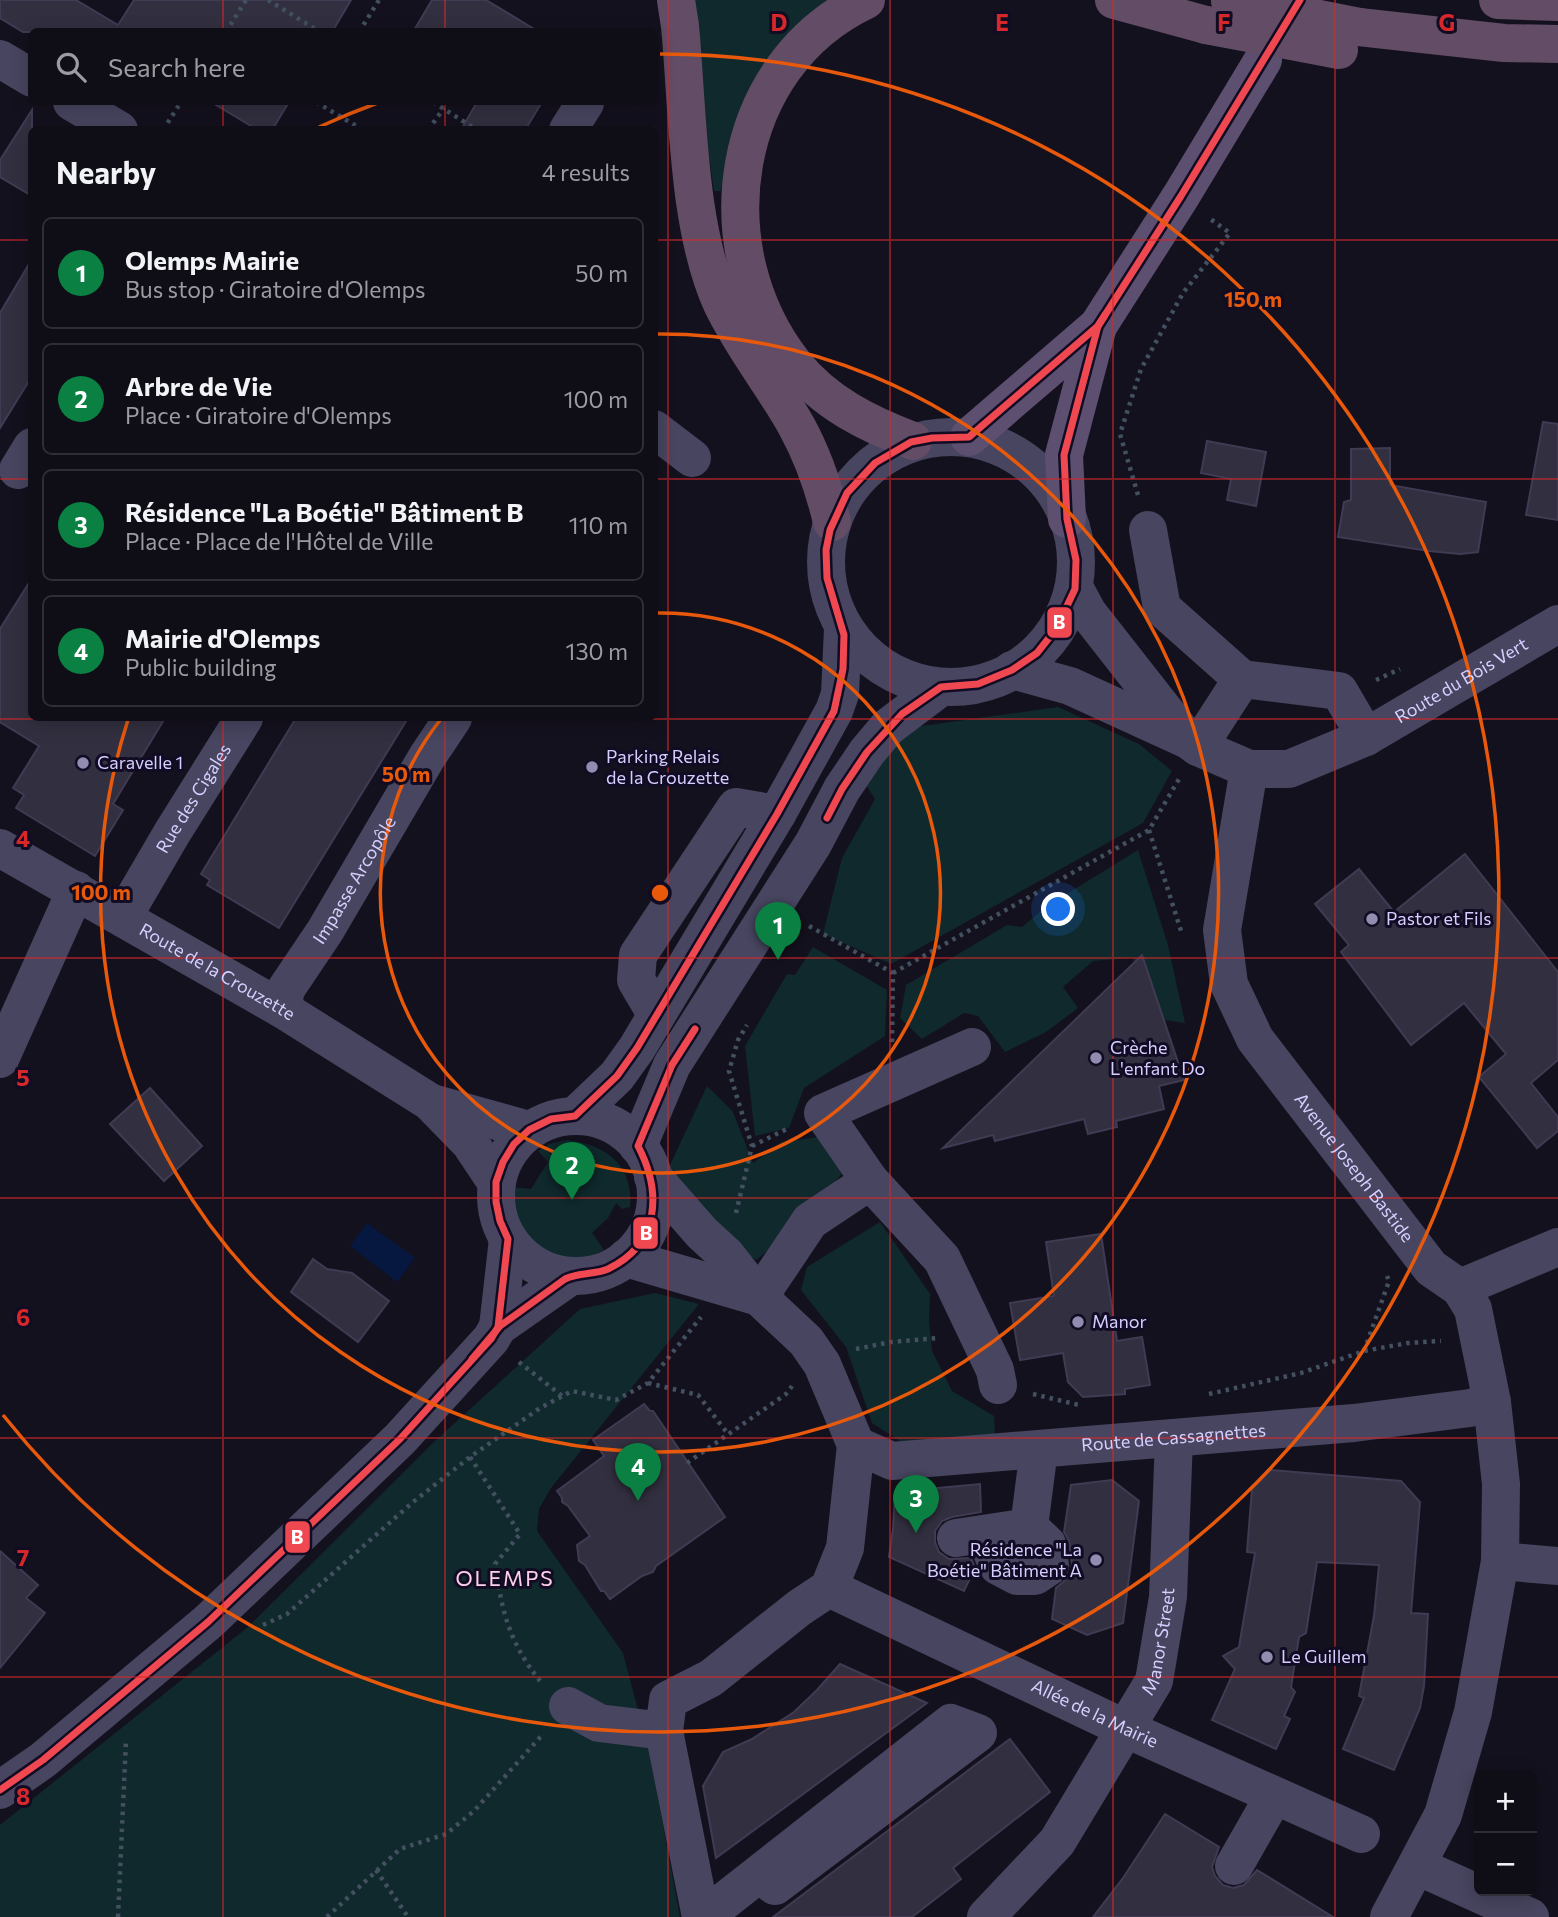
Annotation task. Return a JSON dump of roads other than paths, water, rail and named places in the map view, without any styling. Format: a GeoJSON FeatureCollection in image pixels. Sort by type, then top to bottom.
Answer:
{"type":"FeatureCollection","features":[{"type":"Feature","properties":{"kind":"highway"},"geometry":{"type":"LineString","coordinates":[[676,0],[696,196],[710,271],[723,305],[807,446],[824,487],[832,522]]}},
{"type":"Feature","properties":{"kind":"highway"},"geometry":{"type":"LineString","coordinates":[[866,0],[831,20],[808,40],[789,61],[764,101],[746,153],[740,203],[741,232],[758,302],[767,323],[796,366],[830,399],[849,412],[913,441]]}},
{"type":"Feature","properties":{"kind":"highway"},"geometry":{"type":"LineString","coordinates":[[1114,0],[1220,9],[1349,39],[1558,44]]}},
{"type":"Feature","properties":{"kind":"highway"},"geometry":{"type":"LineString","coordinates":[[1498,0],[1558,2]]}},
{"type":"Feature","properties":{"kind":"main road"},"geometry":{"type":"LineString","coordinates":[[969,437],[1098,326],[1263,60]]}},
{"type":"Feature","properties":{"kind":"main road"},"geometry":{"type":"LineString","coordinates":[[1067,519],[1064,456],[1098,326]]}},
{"type":"Feature","properties":{"kind":"street"},"geometry":{"type":"LineString","coordinates":[[0,59],[28,76]]}},
{"type":"Feature","properties":{"kind":"street"},"geometry":{"type":"LineString","coordinates":[[77,105],[112,126]]}},
{"type":"Feature","properties":{"kind":"street"},"geometry":{"type":"LineString","coordinates":[[658,432],[692,458]]}},
{"type":"Feature","properties":{"kind":"street"},"geometry":{"type":"LineString","coordinates":[[939,437],[969,437],[1010,452],[1028,463],[1050,485],[1067,519],[1076,560],[1075,589],[1056,629],[1037,653],[1012,670],[978,684],[941,687],[898,677],[863,652],[843,628],[835,611],[826,572],[826,547],[832,522],[842,502],[866,471],[880,459],[913,441],[939,437]]}},
{"type":"Feature","properties":{"kind":"street"},"geometry":{"type":"LineString","coordinates":[[1148,530],[1162,608],[1242,679],[1339,691],[1366,737]]}},
{"type":"Feature","properties":{"kind":"street"},"geometry":{"type":"LineString","coordinates":[[1075,589],[1088,613],[1189,754]]}},
{"type":"Feature","properties":{"kind":"street","name":"Route du Bois Vert"},"geometry":{"type":"LineString","coordinates":[[1248,769],[1289,769],[1366,737],[1558,624]]}},
{"type":"Feature","properties":{"kind":"street"},"geometry":{"type":"LineString","coordinates":[[575,1116],[617,1076],[638,1048],[777,814],[834,711],[840,694],[843,628]]}},
{"type":"Feature","properties":{"kind":"street"},"geometry":{"type":"LineString","coordinates":[[1012,670],[1070,686],[1189,754],[1248,769]]}},
{"type":"Feature","properties":{"kind":"street"},"geometry":{"type":"LineString","coordinates":[[1189,754],[1242,679]]}},
{"type":"Feature","properties":{"kind":"street"},"geometry":{"type":"LineString","coordinates":[[719,1269],[702,1233],[646,1162],[621,1130],[599,1119],[575,1116],[551,1119],[529,1130],[514,1144],[503,1162],[496,1182],[500,1221],[509,1239],[525,1257],[546,1270],[571,1276],[590,1275],[610,1269],[626,1258],[641,1241],[652,1222],[656,1199],[646,1162],[672,1065],[813,844],[842,789],[867,752],[902,714],[941,687]]}},
{"type":"Feature","properties":{"kind":"street","name":"Rue des Cigales"},"geometry":{"type":"LineString","coordinates":[[123,916],[242,721]]}},
{"type":"Feature","properties":{"kind":"street","name":"Impasse Arcopôle"},"geometry":{"type":"LineString","coordinates":[[282,1009],[286,989],[325,931],[451,721]]}},
{"type":"Feature","properties":{"kind":"street","name":"Avenue Joseph Bastide"},"geometry":{"type":"LineString","coordinates":[[1248,769],[1222,930],[1229,984],[1255,1039],[1432,1268],[1460,1288],[1473,1309],[1492,1402],[1501,1484],[1500,1561],[1473,1712],[1443,1815],[1389,1917]]}},
{"type":"Feature","properties":{"kind":"street"},"geometry":{"type":"LineString","coordinates":[[656,1014],[636,980],[638,955],[726,803],[777,814]]}},
{"type":"Feature","properties":{"kind":"street","name":"Route de la Crouzette"},"geometry":{"type":"LineString","coordinates":[[0,848],[282,1009],[430,1102],[470,1143],[496,1182]]}},
{"type":"Feature","properties":{"kind":"street"},"geometry":{"type":"LineString","coordinates":[[0,1059],[76,890]]}},
{"type":"Feature","properties":{"kind":"street"},"geometry":{"type":"LineString","coordinates":[[972,1047],[823,1113],[870,1181],[942,1259],[995,1370],[998,1385]]}},
{"type":"Feature","properties":{"kind":"street","name":"Route de la Crouzette"},"geometry":{"type":"LineString","coordinates":[[430,1102],[529,1130]]}},
{"type":"Feature","properties":{"kind":"street"},"geometry":{"type":"LineString","coordinates":[[759,1297],[810,1221],[870,1181]]}},
{"type":"Feature","properties":{"kind":"street"},"geometry":{"type":"LineString","coordinates":[[506,1342],[509,1239]]}},
{"type":"Feature","properties":{"kind":"street"},"geometry":{"type":"LineString","coordinates":[[1460,1288],[1558,1247]]}},
{"type":"Feature","properties":{"kind":"street"},"geometry":{"type":"LineString","coordinates":[[626,1258],[719,1269],[759,1297],[806,1341],[822,1364],[856,1445],[845,1548],[830,1588],[799,1608],[711,1678],[668,1700],[664,1731],[703,1917],[951,1723],[978,1733],[775,1886],[759,1874]]}},
{"type":"Feature","properties":{"kind":"street"},"geometry":{"type":"LineString","coordinates":[[506,1342],[571,1276]]}},
{"type":"Feature","properties":{"kind":"street"},"geometry":{"type":"LineString","coordinates":[[0,1790],[43,1760],[208,1622],[400,1438],[491,1339],[506,1342]]}},
{"type":"Feature","properties":{"kind":"street","name":"Route de Cassagnettes"},"geometry":{"type":"LineString","coordinates":[[856,1445],[892,1461],[1354,1423],[1470,1408],[1492,1402]]}},
{"type":"Feature","properties":{"kind":"street","name":"Manor Street"},"geometry":{"type":"LineString","coordinates":[[986,1917],[1057,1842],[1154,1681],[1168,1597],[1174,1438]]}},
{"type":"Feature","properties":{"kind":"street"},"geometry":{"type":"LineString","coordinates":[[970,1536],[998,1566],[1017,1576],[1035,1576],[1050,1566],[1047,1544],[1029,1527],[1039,1449]]}},
{"type":"Feature","properties":{"kind":"street"},"geometry":{"type":"LineString","coordinates":[[1500,1561],[1558,1566]]}},
{"type":"Feature","properties":{"kind":"street","name":"Allée de la Mairie"},"geometry":{"type":"LineString","coordinates":[[830,1588],[1124,1728],[1362,1834]]}},
{"type":"Feature","properties":{"kind":"street"},"geometry":{"type":"LineString","coordinates":[[568,1706],[598,1723],[664,1731]]}},
{"type":"Feature","properties":{"kind":"street"},"geometry":{"type":"LineString","coordinates":[[1234,1866],[1274,1796]]}},
{"type":"Feature","properties":{"kind":"street"},"geometry":{"type":"LineString","coordinates":[[1417,1866],[1530,1917]]}},
{"type":"Feature","properties":{"kind":"water"},"geometry":{"type":"Polygon","coordinates":[[[367,1223],[415,1258],[397,1282],[350,1246],[367,1223]]]}},
{"type":"Feature","properties":{"kind":"place","name":"Caravelle 1"},"geometry":{"type":"Point","coordinates":[83,763]}},
{"type":"Feature","properties":{"kind":"place","name":"Parking Relais de la Crouzette"},"geometry":{"type":"Point","coordinates":[592,767]}},
{"type":"Feature","properties":{"kind":"place","name":"Pastor et Fils"},"geometry":{"type":"Point","coordinates":[1372,919]}},
{"type":"Feature","properties":{"kind":"place","name":"Olemps Mairie"},"geometry":{"type":"Point","coordinates":[778,960]}},
{"type":"Feature","properties":{"kind":"place","name":"Crèche L'enfant Do"},"geometry":{"type":"Point","coordinates":[1096,1058]}},
{"type":"Feature","properties":{"kind":"place","name":"Arbre de Vie"},"geometry":{"type":"Point","coordinates":[572,1200]}},
{"type":"Feature","properties":{"kind":"place","name":"Manor"},"geometry":{"type":"Point","coordinates":[1078,1322]}},
{"type":"Feature","properties":{"kind":"place","name":"Mairie d'Olemps"},"geometry":{"type":"Point","coordinates":[638,1501]}},
{"type":"Feature","properties":{"kind":"place","name":"Résidence \"La Boétie\" Bâtiment B"},"geometry":{"type":"Point","coordinates":[916,1533]}},
{"type":"Feature","properties":{"kind":"place","name":"Résidence \"La Boétie\" Bâtiment A"},"geometry":{"type":"Point","coordinates":[1096,1560]}},
{"type":"Feature","properties":{"kind":"place","name":"Le Guillem"},"geometry":{"type":"Point","coordinates":[1267,1657]}},
{"type":"Feature","properties":{"kind":"district","name":"OLEMPS"},"geometry":{"type":"Point","coordinates":[505,1579]}}]}
